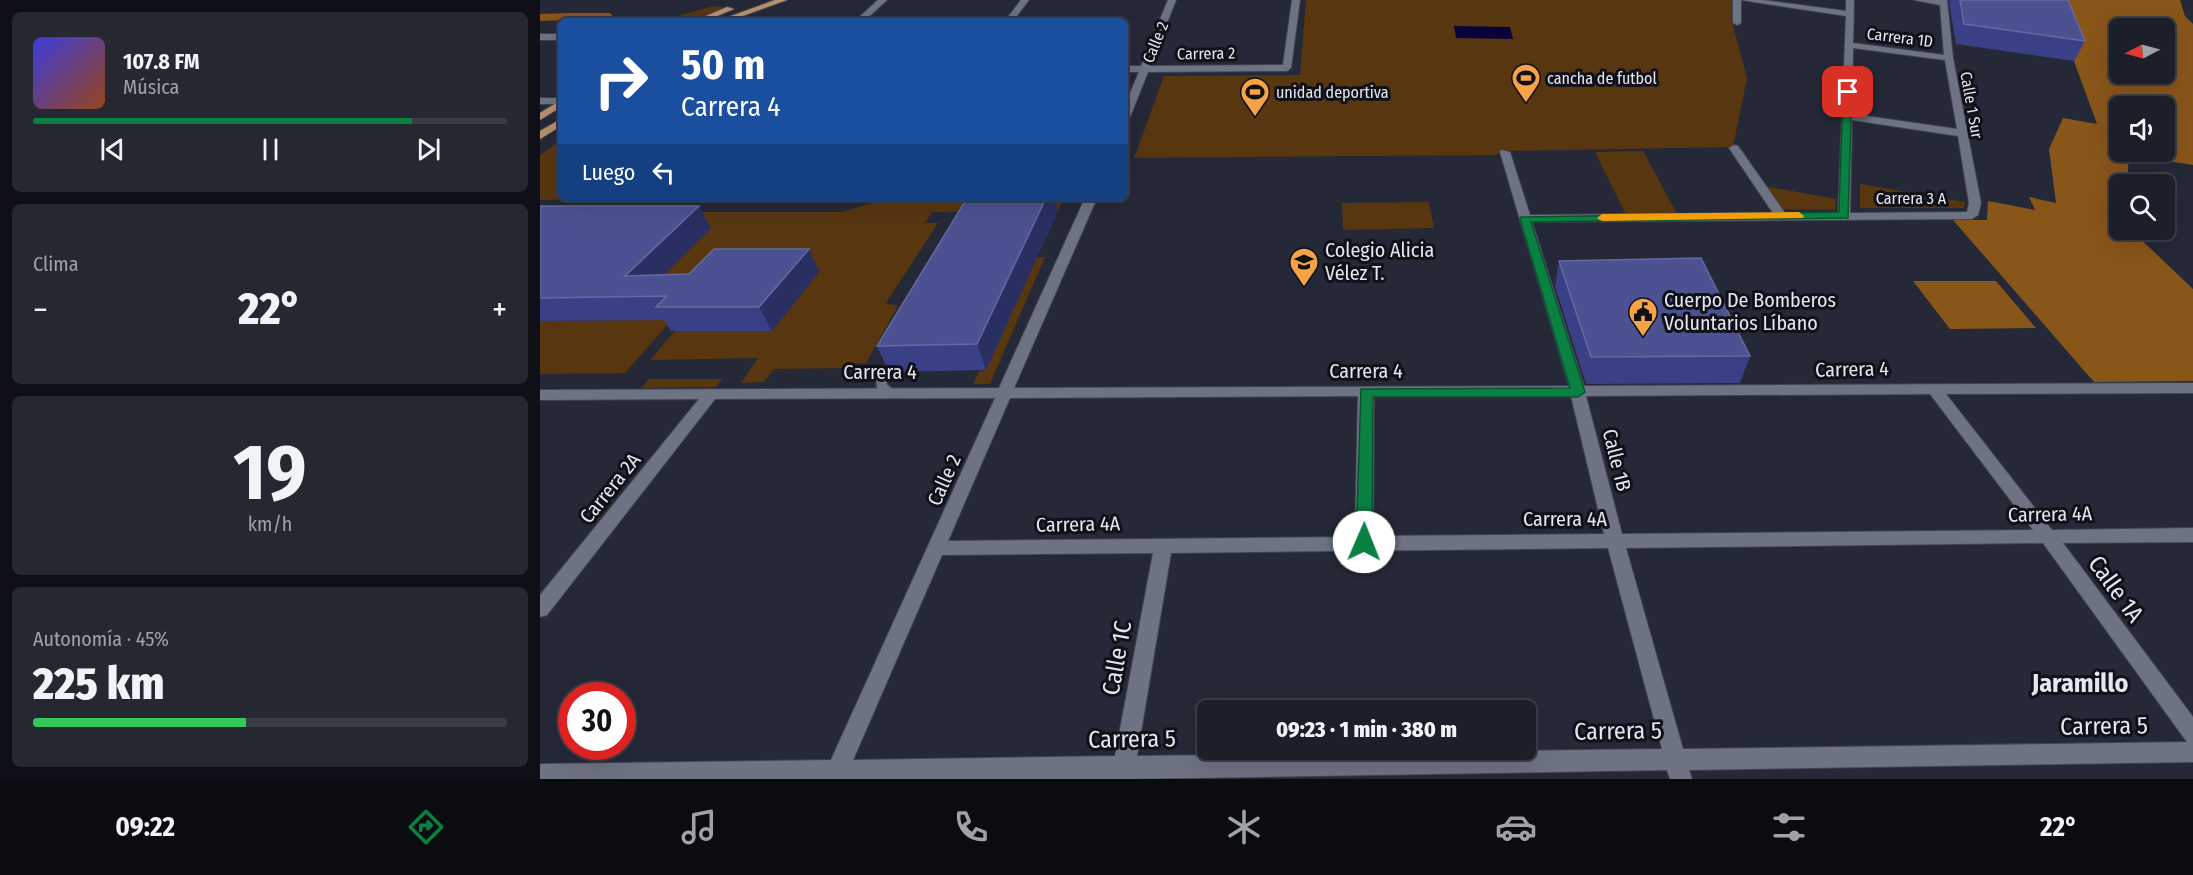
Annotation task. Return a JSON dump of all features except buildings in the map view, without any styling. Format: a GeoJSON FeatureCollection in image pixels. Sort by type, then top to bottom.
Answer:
{"type":"FeatureCollection","features":[{"type":"Feature","properties":{"kind":"main road"},"geometry":{"type":"LineString","coordinates":[[706,18],[756,0]]}},
{"type":"Feature","properties":{"kind":"main road"},"geometry":{"type":"LineString","coordinates":[[730,18],[783,0]]}},
{"type":"Feature","properties":{"kind":"main road"},"geometry":{"type":"LineString","coordinates":[[540,117],[558,104]]}},
{"type":"Feature","properties":{"kind":"main road"},"geometry":{"type":"LineString","coordinates":[[540,136],[558,124]]}},
{"type":"Feature","properties":{"kind":"street"},"geometry":{"type":"LineString","coordinates":[[862,18],[883,0]]}},
{"type":"Feature","properties":{"kind":"street"},"geometry":{"type":"LineString","coordinates":[[1011,18],[1025,0]]}},
{"type":"Feature","properties":{"kind":"street","name":"Calle 2"},"geometry":{"type":"LineString","coordinates":[[1128,109],[1172,0]]}},
{"type":"Feature","properties":{"kind":"street","name":"Carrera 2"},"geometry":{"type":"LineString","coordinates":[[1128,69],[1287,68],[1296,0]]}},
{"type":"Feature","properties":{"kind":"street"},"geometry":{"type":"LineString","coordinates":[[1737,0],[1737,23]]}},
{"type":"Feature","properties":{"kind":"street"},"geometry":{"type":"LineString","coordinates":[[1745,0],[1850,14]]}},
{"type":"Feature","properties":{"kind":"street"},"geometry":{"type":"LineString","coordinates":[[1844,215],[1850,0]]}},
{"type":"Feature","properties":{"kind":"street"},"geometry":{"type":"LineString","coordinates":[[1918,0],[1943,1]]}},
{"type":"Feature","properties":{"kind":"street","name":"Calle 1 Sur"},"geometry":{"type":"LineString","coordinates":[[1943,1],[1948,58],[1975,203],[1972,215]]}},
{"type":"Feature","properties":{"kind":"street"},"geometry":{"type":"LineString","coordinates":[[541,38],[558,37]]}},
{"type":"Feature","properties":{"kind":"street","name":"Carrera 1D"},"geometry":{"type":"LineString","coordinates":[[1848,45],[1948,58]]}},
{"type":"Feature","properties":{"kind":"street"},"geometry":{"type":"LineString","coordinates":[[540,101],[558,102]]}},
{"type":"Feature","properties":{"kind":"street"},"geometry":{"type":"LineString","coordinates":[[1848,116],[1961,133]]}},
{"type":"Feature","properties":{"kind":"street"},"geometry":{"type":"LineString","coordinates":[[1734,148],[1781,216]]}},
{"type":"Feature","properties":{"kind":"street","name":"Calle 1B"},"geometry":{"type":"LineString","coordinates":[[1505,152],[1578,392],[1615,542],[1681,779]]}},
{"type":"Feature","properties":{"kind":"street","name":"Calle 2"},"geometry":{"type":"LineString","coordinates":[[835,776],[1090,201]]}},
{"type":"Feature","properties":{"kind":"street","name":"Carrera 3 A"},"geometry":{"type":"LineString","coordinates":[[1525,219],[1972,215]]}},
{"type":"Feature","properties":{"kind":"street","name":"Calle 1A"},"geometry":{"type":"LineString","coordinates":[[1934,388],[2048,537],[2193,734]]}},
{"type":"Feature","properties":{"kind":"street","name":"Carrera 4"},"geometry":{"type":"LineString","coordinates":[[540,395],[2193,388]]}},
{"type":"Feature","properties":{"kind":"street","name":"Carrera 2A"},"geometry":{"type":"LineString","coordinates":[[540,609],[712,393]]}},
{"type":"Feature","properties":{"kind":"street"},"geometry":{"type":"LineString","coordinates":[[1364,542],[1366,393]]}},
{"type":"Feature","properties":{"kind":"street","name":"Carrera 4A"},"geometry":{"type":"LineString","coordinates":[[936,548],[2193,535]]}},
{"type":"Feature","properties":{"kind":"street","name":"Calle 1C"},"geometry":{"type":"LineString","coordinates":[[1123,772],[1163,546]]}},
{"type":"Feature","properties":{"kind":"street","name":"Carrera 5"},"geometry":{"type":"LineString","coordinates":[[540,776],[835,776],[1123,772],[1676,758],[2193,752]]}},
{"type":"Feature","properties":{"kind":"lane"},"geometry":{"type":"LineString","coordinates":[[881,376],[882,387],[888,393]]}},
{"type":"Feature","properties":{"kind":"shaded area"},"geometry":{"type":"Polygon","coordinates":[[[1306,0],[1734,0],[1732,22],[1747,78],[1733,147],[1507,151],[1495,155],[1134,158],[1164,76],[1300,75],[1306,0]]]}},
{"type":"Feature","properties":{"kind":"shaded area"},"geometry":{"type":"Polygon","coordinates":[[[2029,0],[2180,0],[2185,16],[2193,24],[2193,165],[2174,162],[2175,96],[2109,96],[2109,162],[2129,162],[2128,174],[2109,174],[2109,240],[2142,240],[2193,289],[2193,381],[2094,382],[1953,220],[1987,220],[1988,201],[2035,210],[2029,197],[2056,203],[2049,149],[2063,118],[2097,124],[2074,61],[2029,0]]]}},
{"type":"Feature","properties":{"kind":"shaded area"},"geometry":{"type":"Polygon","coordinates":[[[713,6],[728,8],[704,18],[671,18],[713,6]]]}},
{"type":"Feature","properties":{"kind":"shaded area"},"geometry":{"type":"Polygon","coordinates":[[[610,13],[614,18],[558,18],[558,20],[540,21],[540,14],[610,13]]]}},
{"type":"Feature","properties":{"kind":"shaded area"},"geometry":{"type":"Polygon","coordinates":[[[1454,26],[1510,27],[1513,39],[1456,38],[1454,26]]]}},
{"type":"Feature","properties":{"kind":"shaded area"},"geometry":{"type":"Polygon","coordinates":[[[558,142],[558,200],[540,200],[540,155],[558,142]]]}},
{"type":"Feature","properties":{"kind":"shaded area"},"geometry":{"type":"Polygon","coordinates":[[[1643,151],[1677,214],[1626,215],[1595,152],[1643,151]]]}},
{"type":"Feature","properties":{"kind":"shaded area"},"geometry":{"type":"Polygon","coordinates":[[[1860,184],[1965,202],[1964,208],[1860,208],[1860,184]]]}},
{"type":"Feature","properties":{"kind":"shaded area"},"geometry":{"type":"Polygon","coordinates":[[[1764,186],[1836,199],[1835,210],[1781,209],[1764,186]]]}},
{"type":"Feature","properties":{"kind":"shaded area"},"geometry":{"type":"Polygon","coordinates":[[[880,201],[1063,201],[1058,211],[932,212],[925,223],[938,223],[886,303],[898,306],[866,363],[849,363],[846,368],[774,369],[764,382],[741,383],[758,358],[650,360],[675,331],[772,331],[819,272],[702,297],[540,212],[841,212],[880,201]]]}},
{"type":"Feature","properties":{"kind":"shaded area"},"geometry":{"type":"Polygon","coordinates":[[[1429,202],[1434,228],[1343,230],[1342,203],[1429,202]]]}},
{"type":"Feature","properties":{"kind":"shaded area"},"geometry":{"type":"Polygon","coordinates":[[[1037,257],[1045,257],[990,384],[973,384],[979,371],[986,370],[1037,257]]]}},
{"type":"Feature","properties":{"kind":"shaded area"},"geometry":{"type":"Polygon","coordinates":[[[1913,281],[1996,281],[2036,328],[1950,329],[1913,281]]]}},
{"type":"Feature","properties":{"kind":"shaded area"},"geometry":{"type":"Polygon","coordinates":[[[677,314],[625,373],[540,374],[540,321],[657,320],[677,314]]]}},
{"type":"Feature","properties":{"kind":"shaded area"},"geometry":{"type":"Polygon","coordinates":[[[649,379],[722,379],[716,387],[641,388],[649,379]]]}},
{"type":"Feature","properties":{"kind":"slow traffic"},"geometry":{"type":"LineString","coordinates":[[1602,218],[1799,216]]}},
{"type":"Feature","properties":{"kind":"place","name":"cancha de futbol"},"geometry":{"type":"Point","coordinates":[1526,104]}},
{"type":"Feature","properties":{"kind":"place","name":"unidad deportiva"},"geometry":{"type":"Point","coordinates":[1255,118]}},
{"type":"Feature","properties":{"kind":"place","name":"Colegio Alicia Vélez T."},"geometry":{"type":"Point","coordinates":[1304,288]}},
{"type":"Feature","properties":{"kind":"place","name":"Cuerpo De Bomberos Voluntarios Líbano"},"geometry":{"type":"Point","coordinates":[1643,338]}},
{"type":"Feature","properties":{"kind":"district","name":"Jaramillo"},"geometry":{"type":"Point","coordinates":[2080,683]}},
{"type":"Feature","properties":{"kind":"route"},"geometry":{"type":"LineString","coordinates":[[1364,542],[1366,393],[1578,392],[1525,219],[1844,215],[1848,92]]}}]}
